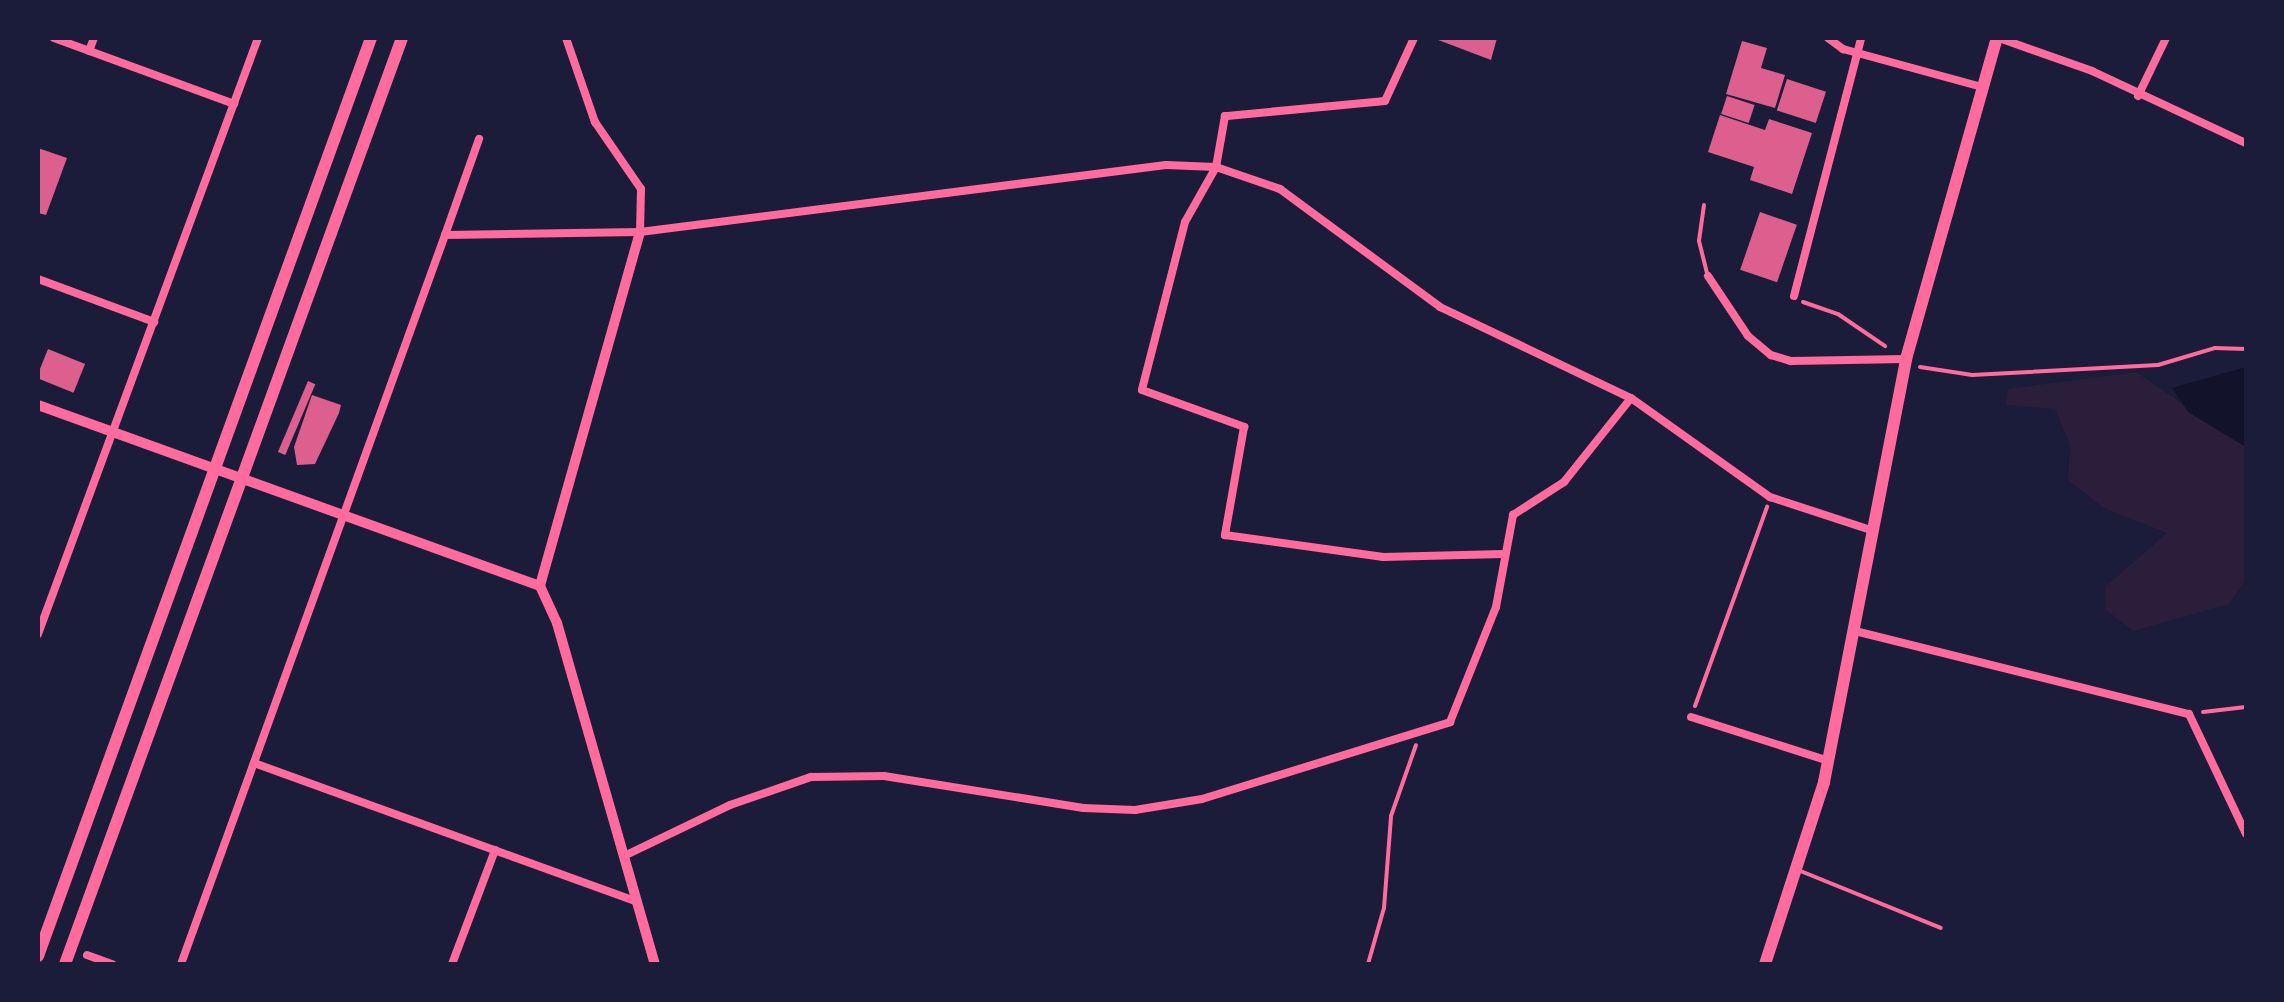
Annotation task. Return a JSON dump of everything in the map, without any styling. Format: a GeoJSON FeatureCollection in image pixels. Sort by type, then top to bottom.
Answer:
{"type":"FeatureCollection","features":[{"type":"Feature","properties":{"kind":"main road"},"geometry":{"type":"LineString","coordinates":[[38,956],[371,38]]}},
{"type":"Feature","properties":{"kind":"main road"},"geometry":{"type":"LineString","coordinates":[[65,964],[402,38]]}},
{"type":"Feature","properties":{"kind":"main road"},"geometry":{"type":"LineString","coordinates":[[1765,964],[1829,761],[1905,362],[1998,38]]}},
{"type":"Feature","properties":{"kind":"street"},"geometry":{"type":"LineString","coordinates":[[54,38],[234,104]]}},
{"type":"Feature","properties":{"kind":"street"},"geometry":{"type":"LineString","coordinates":[[89,51],[94,38]]}},
{"type":"Feature","properties":{"kind":"street"},"geometry":{"type":"LineString","coordinates":[[38,634],[258,38]]}},
{"type":"Feature","properties":{"kind":"street"},"geometry":{"type":"LineString","coordinates":[[566,38],[595,122],[641,189],[640,232],[540,586],[557,623],[655,964]]}},
{"type":"Feature","properties":{"kind":"street"},"geometry":{"type":"LineString","coordinates":[[1414,38],[1385,101],[1225,116],[1216,167],[1185,222],[1142,390],[1244,427],[1225,535],[1383,557],[1503,554]]}},
{"type":"Feature","properties":{"kind":"street"},"geometry":{"type":"LineString","coordinates":[[1828,38],[1859,54],[1982,87]]}},
{"type":"Feature","properties":{"kind":"street"},"geometry":{"type":"LineString","coordinates":[[1794,296],[1861,38]]}},
{"type":"Feature","properties":{"kind":"street"},"geometry":{"type":"LineString","coordinates":[[1998,38],[2246,143]]}},
{"type":"Feature","properties":{"kind":"street"},"geometry":{"type":"LineString","coordinates":[[2138,96],[2166,38]]}},
{"type":"Feature","properties":{"kind":"street"},"geometry":{"type":"LineString","coordinates":[[181,964],[479,139]]}},
{"type":"Feature","properties":{"kind":"street"},"geometry":{"type":"LineString","coordinates":[[445,235],[640,232],[1166,165],[1216,167],[1280,189],[1440,307],[1631,398],[1770,497],[1871,530]]}},
{"type":"Feature","properties":{"kind":"street"},"geometry":{"type":"LineString","coordinates":[[1708,276],[1748,336],[1771,355],[1791,361],[1905,362]]}},
{"type":"Feature","properties":{"kind":"street"},"geometry":{"type":"LineString","coordinates":[[38,279],[154,322]]}},
{"type":"Feature","properties":{"kind":"street"},"geometry":{"type":"LineString","coordinates":[[624,856],[730,805],[811,777],[884,776],[1135,810],[1202,799],[1450,722],[1465,695],[1496,607],[1503,554],[1513,515],[1564,482],[1631,398]]}},
{"type":"Feature","properties":{"kind":"street"},"geometry":{"type":"LineString","coordinates":[[38,405],[215,472],[540,586]]}},
{"type":"Feature","properties":{"kind":"street"},"geometry":{"type":"LineString","coordinates":[[1855,631],[2189,714],[2246,834]]}},
{"type":"Feature","properties":{"kind":"street"},"geometry":{"type":"LineString","coordinates":[[1691,717],[1829,761]]}},
{"type":"Feature","properties":{"kind":"street"},"geometry":{"type":"LineString","coordinates":[[254,763],[636,901]]}},
{"type":"Feature","properties":{"kind":"street"},"geometry":{"type":"LineString","coordinates":[[452,964],[495,850]]}},
{"type":"Feature","properties":{"kind":"street"},"geometry":{"type":"LineString","coordinates":[[87,955],[112,964]]}},
{"type":"Feature","properties":{"kind":"lane"},"geometry":{"type":"LineString","coordinates":[[1704,205],[1699,241],[1708,276]]}},
{"type":"Feature","properties":{"kind":"lane"},"geometry":{"type":"LineString","coordinates":[[1796,869],[1941,928]]}},
{"type":"Feature","properties":{"kind":"path"},"geometry":{"type":"LineString","coordinates":[[1794,296],[1871,331],[1905,362],[1972,375],[2158,365],[2215,348],[2246,349]]}},
{"type":"Feature","properties":{"kind":"path"},"geometry":{"type":"LineString","coordinates":[[1691,717],[1770,497]]}},
{"type":"Feature","properties":{"kind":"path"},"geometry":{"type":"LineString","coordinates":[[2189,714],[2246,707]]}},
{"type":"Feature","properties":{"kind":"path"},"geometry":{"type":"LineString","coordinates":[[1368,964],[1384,908],[1391,816],[1420,732]]}},
{"type":"Feature","properties":{"kind":"shaded area"},"geometry":{"type":"Polygon","coordinates":[[[2246,367],[2246,447],[2188,412],[2172,388],[2246,367]]]}},
{"type":"Feature","properties":{"kind":"shaded area"},"geometry":{"type":"Polygon","coordinates":[[[2136,372],[2246,447],[2246,579],[2229,604],[2133,631],[2105,609],[2106,586],[2167,533],[2104,508],[2068,480],[2070,444],[2055,409],[2006,405],[2008,389],[2136,372]]]}},
{"type":"Feature","properties":{"kind":"building"},"geometry":{"type":"Polygon","coordinates":[[[1433,38],[1497,38],[1491,60],[1433,38]]]}},
{"type":"Feature","properties":{"kind":"building"},"geometry":{"type":"Polygon","coordinates":[[[1742,41],[1767,48],[1761,68],[1785,75],[1775,108],[1726,94],[1742,41]]]}},
{"type":"Feature","properties":{"kind":"building"},"geometry":{"type":"Polygon","coordinates":[[[1787,79],[1826,92],[1816,123],[1777,110],[1787,79]]]}},
{"type":"Feature","properties":{"kind":"building"},"geometry":{"type":"Polygon","coordinates":[[[1727,96],[1755,105],[1749,123],[1721,114],[1727,96]]]}},
{"type":"Feature","properties":{"kind":"building"},"geometry":{"type":"Polygon","coordinates":[[[1720,115],[1765,130],[1769,119],[1812,133],[1792,194],[1750,180],[1754,167],[1708,152],[1720,115]]]}},
{"type":"Feature","properties":{"kind":"building"},"geometry":{"type":"Polygon","coordinates":[[[38,148],[67,158],[46,215],[38,213],[38,148]]]}},
{"type":"Feature","properties":{"kind":"building"},"geometry":{"type":"Polygon","coordinates":[[[1760,212],[1797,225],[1777,282],[1740,270],[1760,212]]]}},
{"type":"Feature","properties":{"kind":"building"},"geometry":{"type":"Polygon","coordinates":[[[48,349],[85,364],[73,393],[38,378],[48,349]]]}},
{"type":"Feature","properties":{"kind":"building"},"geometry":{"type":"Polygon","coordinates":[[[308,381],[315,384],[285,455],[278,452],[308,381]]]}},
{"type":"Feature","properties":{"kind":"building"},"geometry":{"type":"Polygon","coordinates":[[[312,395],[341,405],[315,464],[297,465],[294,447],[312,395]]]}}]}
